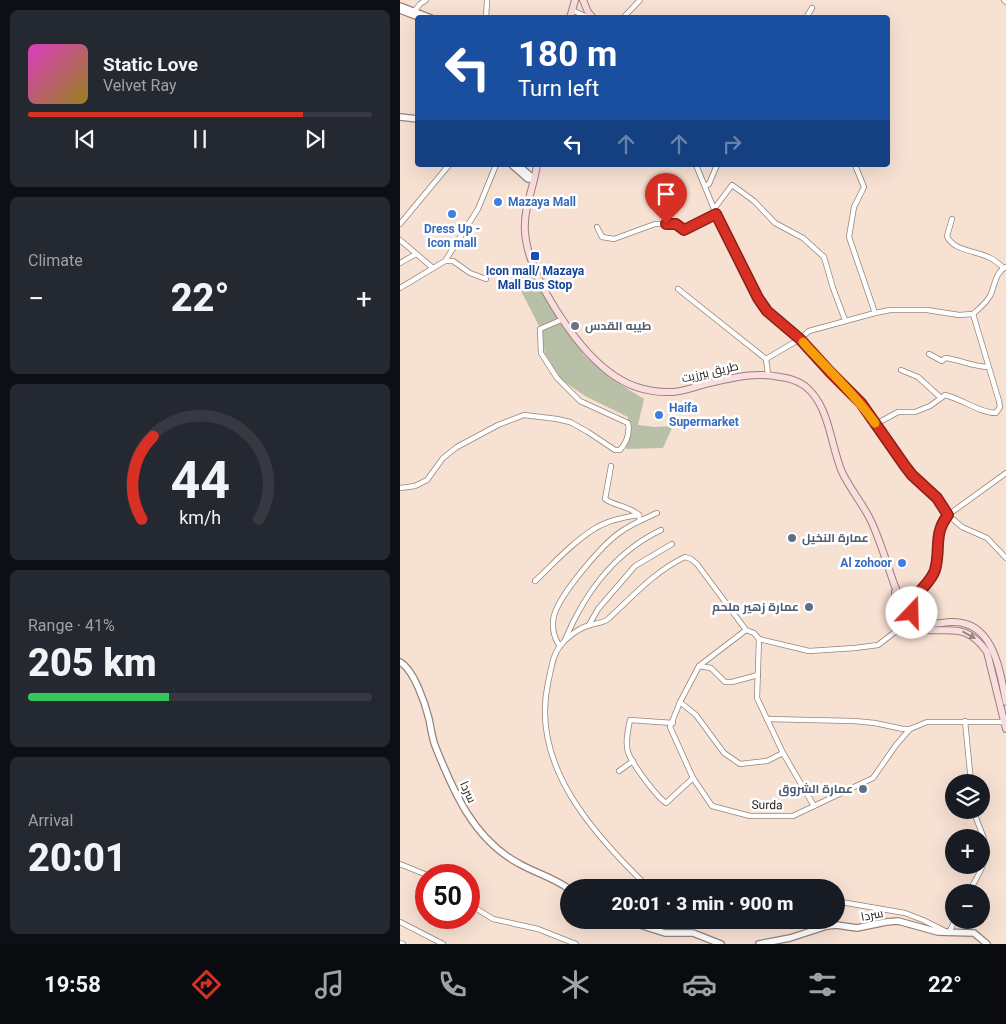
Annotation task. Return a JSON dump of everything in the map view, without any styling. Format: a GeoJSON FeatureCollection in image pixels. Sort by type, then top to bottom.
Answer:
{"type":"FeatureCollection","features":[{"type":"Feature","properties":{"kind":"main road"},"geometry":{"type":"LineString","coordinates":[[572,15],[575,0]]}},
{"type":"Feature","properties":{"kind":"main road"},"geometry":{"type":"LineString","coordinates":[[583,0],[590,15]]}},
{"type":"Feature","properties":{"kind":"main road","name":"طريق بيرزيت"},"geometry":{"type":"LineString","coordinates":[[537,167],[526,218],[525,232],[527,243],[538,277],[563,320],[582,347],[610,373],[637,388],[672,392],[735,377],[768,374],[796,381],[805,386],[817,398],[824,412],[839,464],[849,485],[870,519],[894,583]]}},
{"type":"Feature","properties":{"kind":"main road"},"geometry":{"type":"LineString","coordinates":[[894,583],[911,618],[903,618]]}},
{"type":"Feature","properties":{"kind":"main road"},"geometry":{"type":"LineString","coordinates":[[894,583],[903,618]]}},
{"type":"Feature","properties":{"kind":"main road"},"geometry":{"type":"LineString","coordinates":[[1006,702],[994,651],[978,631],[959,622],[924,624],[909,612],[901,611],[903,618],[918,628],[927,631],[959,630],[981,643],[987,652],[1006,724]]}},
{"type":"Feature","properties":{"kind":"street"},"geometry":{"type":"LineString","coordinates":[[413,12],[426,0]]}},
{"type":"Feature","properties":{"kind":"street"},"geometry":{"type":"LineString","coordinates":[[486,15],[487,0]]}},
{"type":"Feature","properties":{"kind":"street"},"geometry":{"type":"LineString","coordinates":[[626,15],[640,0]]}},
{"type":"Feature","properties":{"kind":"street"},"geometry":{"type":"LineString","coordinates":[[400,6],[422,15]]}},
{"type":"Feature","properties":{"kind":"street"},"geometry":{"type":"LineString","coordinates":[[808,15],[812,8]]}},
{"type":"Feature","properties":{"kind":"street"},"geometry":{"type":"LineString","coordinates":[[400,10],[413,12],[417,15]]}},
{"type":"Feature","properties":{"kind":"street"},"geometry":{"type":"LineString","coordinates":[[400,113],[415,116]]}},
{"type":"Feature","properties":{"kind":"street"},"geometry":{"type":"LineString","coordinates":[[400,117],[415,120]]}},
{"type":"Feature","properties":{"kind":"street"},"geometry":{"type":"LineString","coordinates":[[400,224],[447,167]]}},
{"type":"Feature","properties":{"kind":"street"},"geometry":{"type":"LineString","coordinates":[[400,288],[445,261],[478,209],[495,167]]}},
{"type":"Feature","properties":{"kind":"street"},"geometry":{"type":"LineString","coordinates":[[514,167],[528,179],[534,179]]}},
{"type":"Feature","properties":{"kind":"street"},"geometry":{"type":"LineString","coordinates":[[520,167],[534,179]]}},
{"type":"Feature","properties":{"kind":"street"},"geometry":{"type":"LineString","coordinates":[[697,167],[715,212],[758,298],[767,311],[800,339],[861,403],[912,475],[937,498],[948,515],[962,527],[987,538],[1006,558]]}},
{"type":"Feature","properties":{"kind":"street"},"geometry":{"type":"LineString","coordinates":[[705,186],[709,184],[716,167]]}},
{"type":"Feature","properties":{"kind":"street"},"geometry":{"type":"LineString","coordinates":[[856,167],[864,186],[854,207],[849,237],[875,313]]}},
{"type":"Feature","properties":{"kind":"street"},"geometry":{"type":"LineString","coordinates":[[597,228],[602,237],[614,239],[656,224],[676,224],[684,230],[715,212],[732,185],[754,201],[775,224],[803,238],[824,258],[845,320]]}},
{"type":"Feature","properties":{"kind":"street"},"geometry":{"type":"LineString","coordinates":[[766,359],[800,339],[809,331],[875,313],[890,310],[926,310],[959,315],[973,314],[985,303],[999,272],[1005,268],[990,257],[950,242],[947,236],[952,219]]}},
{"type":"Feature","properties":{"kind":"street"},"geometry":{"type":"LineString","coordinates":[[400,240],[433,268]]}},
{"type":"Feature","properties":{"kind":"street"},"geometry":{"type":"LineString","coordinates":[[400,263],[416,254]]}},
{"type":"Feature","properties":{"kind":"street"},"geometry":{"type":"LineString","coordinates":[[445,261],[453,261],[470,273],[486,279]]}},
{"type":"Feature","properties":{"kind":"street"},"geometry":{"type":"LineString","coordinates":[[678,289],[766,359],[768,374]]}},
{"type":"Feature","properties":{"kind":"street"},"geometry":{"type":"LineString","coordinates":[[876,424],[898,412],[915,412],[930,406],[945,395],[958,398],[988,413],[996,413],[1000,408],[999,401],[973,314]]}},
{"type":"Feature","properties":{"kind":"street"},"geometry":{"type":"LineString","coordinates":[[400,488],[415,486],[426,480],[444,458],[457,447],[498,425],[524,416],[570,422],[615,450],[620,450],[628,437],[628,423],[580,401],[557,378],[541,353],[540,328],[563,320]]}},
{"type":"Feature","properties":{"kind":"street"},"geometry":{"type":"LineString","coordinates":[[929,354],[942,361],[945,358],[953,359],[973,366],[988,367]]}},
{"type":"Feature","properties":{"kind":"street"},"geometry":{"type":"LineString","coordinates":[[901,370],[918,377],[941,398]]}},
{"type":"Feature","properties":{"kind":"street"},"geometry":{"type":"LineString","coordinates":[[611,466],[605,498],[609,502],[635,511],[640,517]]}},
{"type":"Feature","properties":{"kind":"street"},"geometry":{"type":"LineString","coordinates":[[909,612],[912,599],[935,571],[938,530],[948,515],[1006,474]]}},
{"type":"Feature","properties":{"kind":"street"},"geometry":{"type":"LineString","coordinates":[[536,581],[564,553],[595,528],[608,522],[657,513]]}},
{"type":"Feature","properties":{"kind":"street"},"geometry":{"type":"LineString","coordinates":[[560,646],[556,641],[553,620],[565,593],[608,542],[640,517]]}},
{"type":"Feature","properties":{"kind":"street"},"geometry":{"type":"LineString","coordinates":[[565,641],[573,620],[587,595],[629,549],[661,530]]}},
{"type":"Feature","properties":{"kind":"street"},"geometry":{"type":"LineString","coordinates":[[589,625],[598,609],[635,566],[672,544]]}},
{"type":"Feature","properties":{"kind":"street"},"geometry":{"type":"LineString","coordinates":[[640,879],[590,823],[558,771],[550,749],[546,734],[546,694],[552,666],[560,646],[565,641],[580,629],[606,621],[636,591],[685,557],[697,564],[746,630],[754,633],[759,638],[809,651],[878,645],[895,632],[903,618]]}},
{"type":"Feature","properties":{"kind":"street"},"geometry":{"type":"LineString","coordinates":[[900,596],[912,599]]}},
{"type":"Feature","properties":{"kind":"street"},"geometry":{"type":"LineString","coordinates":[[693,778],[666,803],[658,798],[628,752],[627,738],[630,720],[673,723],[680,702],[699,666],[746,630]]}},
{"type":"Feature","properties":{"kind":"street"},"geometry":{"type":"LineString","coordinates":[[759,638],[757,698],[783,753],[814,806]]}},
{"type":"Feature","properties":{"kind":"street","name":"سردا"},"geometry":{"type":"LineString","coordinates":[[400,662],[409,670],[414,679],[428,717],[434,746],[473,824],[485,839],[517,863],[560,882]]}},
{"type":"Feature","properties":{"kind":"street"},"geometry":{"type":"LineString","coordinates":[[699,666],[711,668],[725,682],[758,675]]}},
{"type":"Feature","properties":{"kind":"street"},"geometry":{"type":"LineString","coordinates":[[680,702],[696,715],[724,753],[740,764],[767,761],[783,753]]}},
{"type":"Feature","properties":{"kind":"street"},"geometry":{"type":"LineString","coordinates":[[766,719],[854,721],[903,729],[910,729],[927,722],[966,721],[1006,724]]}},
{"type":"Feature","properties":{"kind":"street"},"geometry":{"type":"LineString","coordinates":[[966,721],[970,774]]}},
{"type":"Feature","properties":{"kind":"street","name":"Surda"},"geometry":{"type":"LineString","coordinates":[[673,723],[670,727],[693,778],[712,806],[750,816],[793,816],[873,778],[896,745],[910,729]]}},
{"type":"Feature","properties":{"kind":"street"},"geometry":{"type":"LineString","coordinates":[[619,771],[633,761]]}},
{"type":"Feature","properties":{"kind":"street"},"geometry":{"type":"LineString","coordinates":[[973,884],[983,864],[986,852],[986,845],[977,819]]}},
{"type":"Feature","properties":{"kind":"street"},"geometry":{"type":"LineString","coordinates":[[400,864],[415,870]]}},
{"type":"Feature","properties":{"kind":"street"},"geometry":{"type":"LineString","coordinates":[[845,903],[905,913],[949,933],[951,929]]}},
{"type":"Feature","properties":{"kind":"street"},"geometry":{"type":"LineString","coordinates":[[480,911],[493,919],[538,929],[576,944]]}},
{"type":"Feature","properties":{"kind":"street"},"geometry":{"type":"LineString","coordinates":[[400,922],[443,944]]}},
{"type":"Feature","properties":{"kind":"street","name":"سردا"},"geometry":{"type":"LineString","coordinates":[[759,944],[790,938],[827,926],[836,925],[856,928],[886,922],[910,924],[938,932],[974,933],[987,944]]}},
{"type":"Feature","properties":{"kind":"street"},"geometry":{"type":"LineString","coordinates":[[655,929],[665,932],[693,933],[721,944]]}},
{"type":"Feature","properties":{"kind":"green space"},"geometry":{"type":"Polygon","coordinates":[[[512,273],[537,274],[584,355],[610,378],[644,399],[638,425],[655,427],[673,426],[663,448],[626,449],[628,417],[585,396],[562,380],[545,354],[540,328],[512,273]]]}},
{"type":"Feature","properties":{"kind":"slow traffic"},"geometry":{"type":"LineString","coordinates":[[803,342],[861,403],[875,423]]}},
{"type":"Feature","properties":{"kind":"place","name":"Mazaya Mall"},"geometry":{"type":"Point","coordinates":[498,202]}},
{"type":"Feature","properties":{"kind":"place","name":"Dress Up - Icon mall"},"geometry":{"type":"Point","coordinates":[452,214]}},
{"type":"Feature","properties":{"kind":"place","name":"Icon mall/ Mazaya Mall Bus Stop"},"geometry":{"type":"Point","coordinates":[535,256]}},
{"type":"Feature","properties":{"kind":"place","name":"طيبه القدس"},"geometry":{"type":"Point","coordinates":[575,326]}},
{"type":"Feature","properties":{"kind":"place","name":"Haifa Supermarket"},"geometry":{"type":"Point","coordinates":[659,415]}},
{"type":"Feature","properties":{"kind":"place","name":"عمارة النخيل"},"geometry":{"type":"Point","coordinates":[792,538]}},
{"type":"Feature","properties":{"kind":"place","name":"Al zohoor"},"geometry":{"type":"Point","coordinates":[902,563]}},
{"type":"Feature","properties":{"kind":"place","name":"عمارة زهير ملحم"},"geometry":{"type":"Point","coordinates":[809,607]}},
{"type":"Feature","properties":{"kind":"place","name":"عمارة الشروق"},"geometry":{"type":"Point","coordinates":[863,789]}},
{"type":"Feature","properties":{"kind":"route"},"geometry":{"type":"LineString","coordinates":[[666,224],[676,224],[684,230],[716,214],[758,298],[767,311],[800,339],[861,403],[905,466],[937,498],[948,515],[942,521],[938,530],[935,571],[912,603],[912,613]]}}]}
